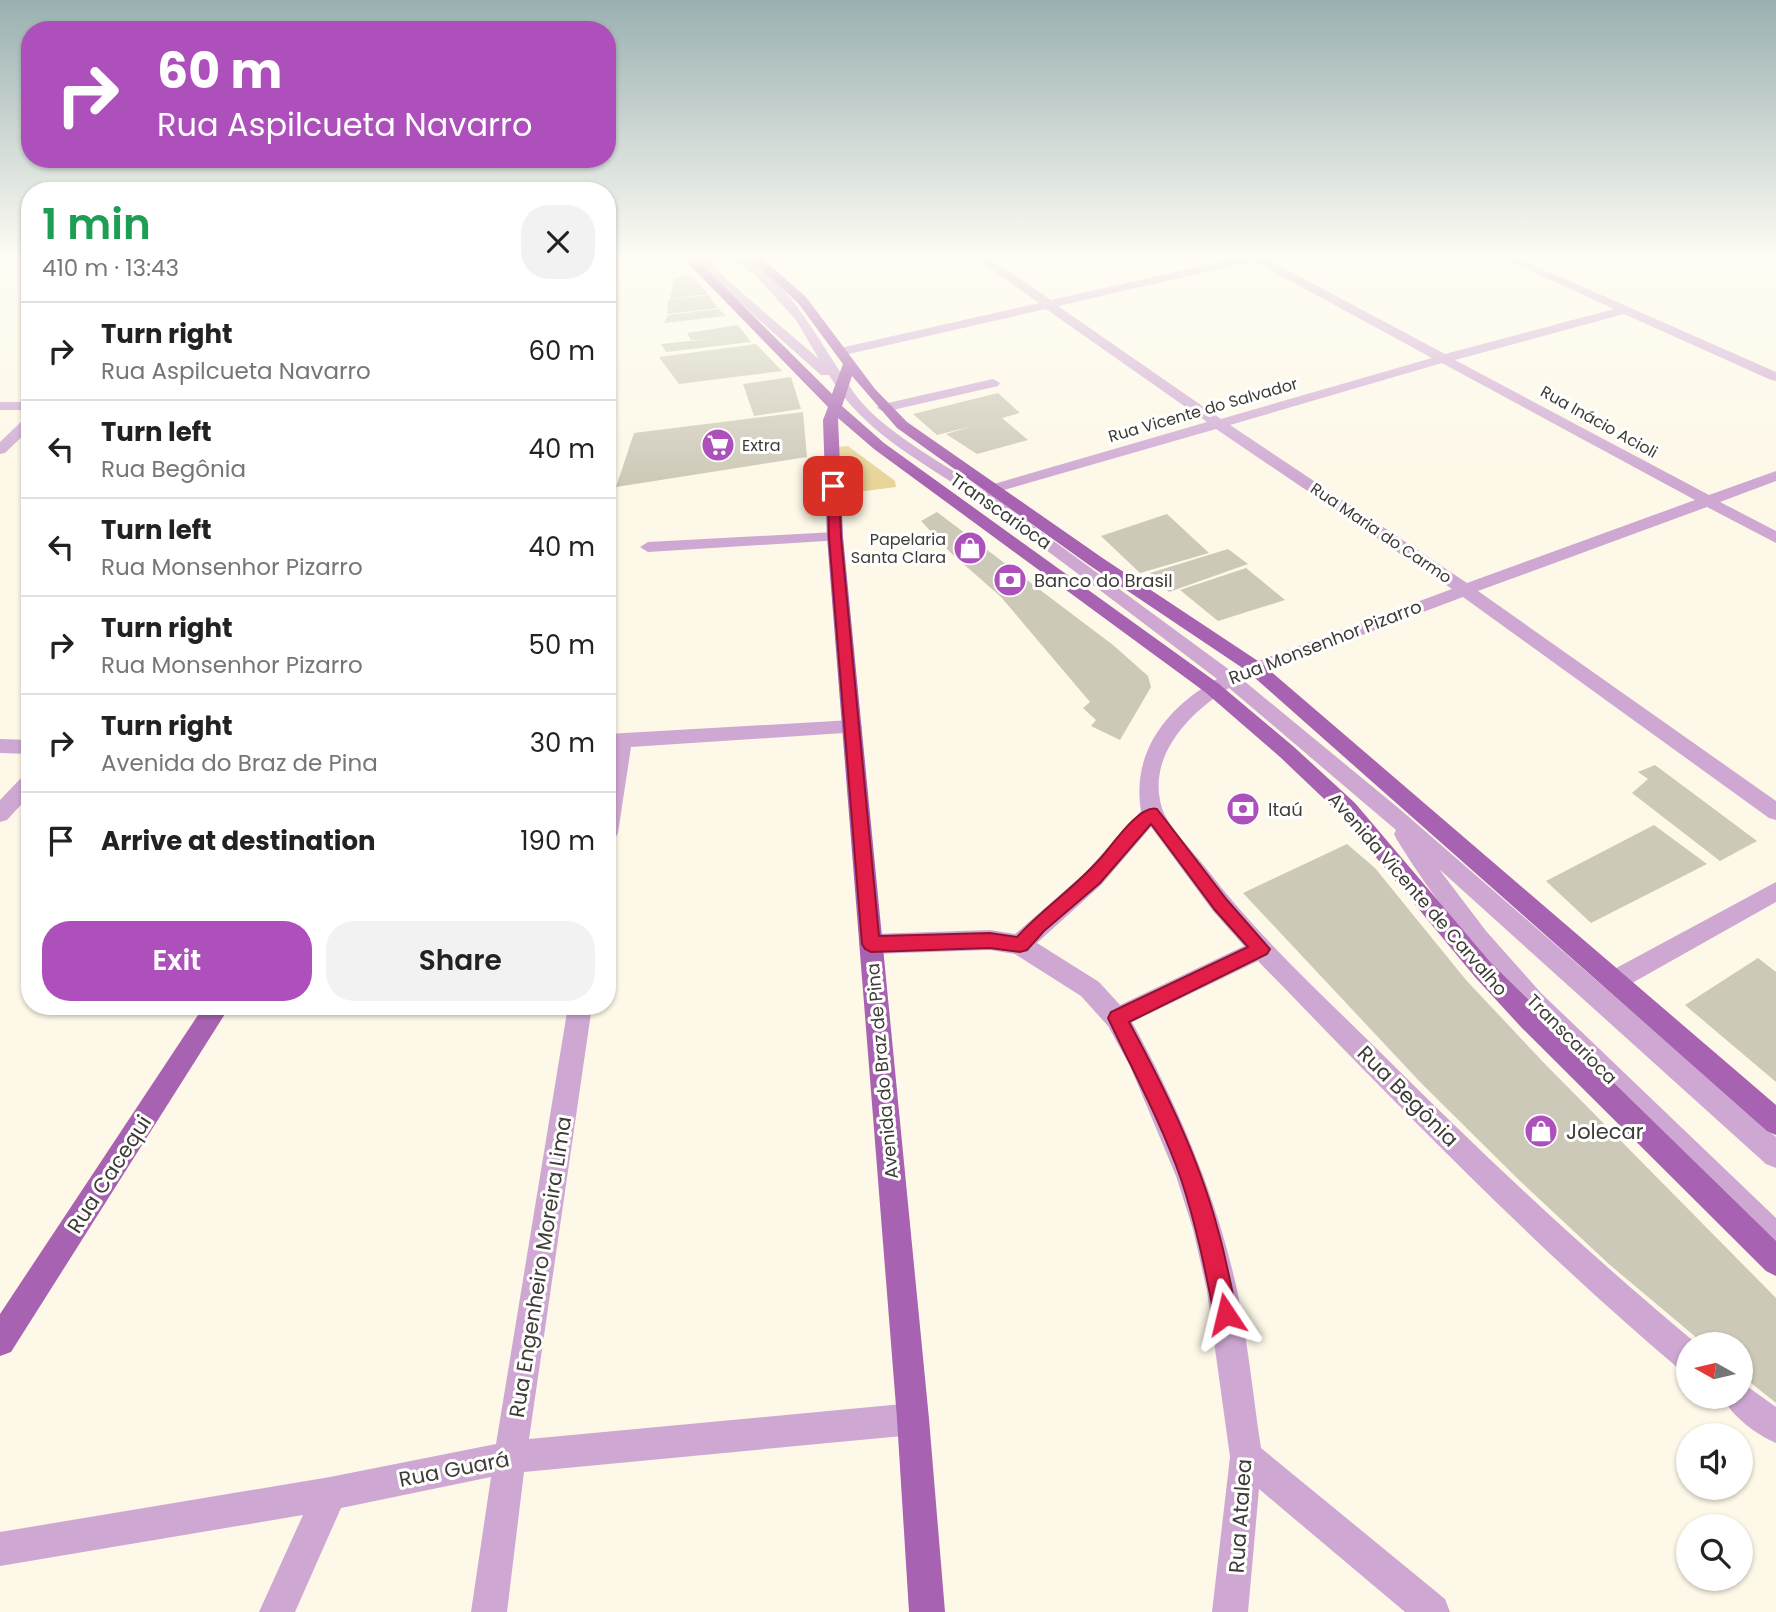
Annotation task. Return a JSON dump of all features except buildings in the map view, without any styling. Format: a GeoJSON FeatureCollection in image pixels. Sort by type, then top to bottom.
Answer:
{"type":"FeatureCollection","features":[{"type":"Feature","properties":{"kind":"main road"},"geometry":{"type":"LineString","coordinates":[[770,333],[837,395]]}},
{"type":"Feature","properties":{"kind":"main road"},"geometry":{"type":"LineString","coordinates":[[827,333],[884,408],[902,425],[1254,667],[1776,1122]]}},
{"type":"Feature","properties":{"kind":"main road","name":"Avenida do Braz de Pina"},"geometry":{"type":"LineString","coordinates":[[845,358],[830,430],[835,537],[913,1419],[927,1612]]}},
{"type":"Feature","properties":{"kind":"main road","name":"Avenida Vicente de Carvalho"},"geometry":{"type":"LineString","coordinates":[[837,395],[879,446],[1221,683],[1287,752],[1348,809],[1483,970],[1520,1009],[1776,1261]]}},
{"type":"Feature","properties":{"kind":"main road","name":"Rua Cacequi"},"geometry":{"type":"LineString","coordinates":[[0,1341],[212,1015]]}},
{"type":"Feature","properties":{"kind":"street"},"geometry":{"type":"LineString","coordinates":[[775,333],[837,395]]}},
{"type":"Feature","properties":{"kind":"street"},"geometry":{"type":"LineString","coordinates":[[808,333],[837,395]]}},
{"type":"Feature","properties":{"kind":"street"},"geometry":{"type":"LineString","coordinates":[[845,358],[943,333]]}},
{"type":"Feature","properties":{"kind":"street","name":"Rua Maria do Carmo"},"geometry":{"type":"LineString","coordinates":[[1090,333],[1464,589],[1776,812]]}},
{"type":"Feature","properties":{"kind":"street","name":"Rua Inácio Acioli"},"geometry":{"type":"LineString","coordinates":[[1399,333],[1776,538]]}},
{"type":"Feature","properties":{"kind":"street","name":"Rua Vicente do Salvador"},"geometry":{"type":"LineString","coordinates":[[992,489],[1539,333]]}},
{"type":"Feature","properties":{"kind":"street"},"geometry":{"type":"LineString","coordinates":[[1678,333],[1776,377]]}},
{"type":"Feature","properties":{"kind":"street"},"geometry":{"type":"LineString","coordinates":[[884,408],[993,383]]}},
{"type":"Feature","properties":{"kind":"street"},"geometry":{"type":"LineString","coordinates":[[0,406],[21,406]]}},
{"type":"Feature","properties":{"kind":"street"},"geometry":{"type":"LineString","coordinates":[[0,450],[21,430]]}},
{"type":"Feature","properties":{"kind":"street","name":"Rua Monsenhor Pizarro"},"geometry":{"type":"LineString","coordinates":[[1152,813],[1149,774],[1160,747],[1186,709],[1221,683],[1254,667],[1776,476]]}},
{"type":"Feature","properties":{"kind":"street"},"geometry":{"type":"LineString","coordinates":[[648,547],[835,537]]}},
{"type":"Feature","properties":{"kind":"street","name":"Transcarioca"},"geometry":{"type":"LineString","coordinates":[[1221,683],[1395,817],[1776,1154]]}},
{"type":"Feature","properties":{"kind":"street"},"geometry":{"type":"LineString","coordinates":[[616,740],[852,727]]}},
{"type":"Feature","properties":{"kind":"street"},"geometry":{"type":"LineString","coordinates":[[0,746],[21,747]]}},
{"type":"Feature","properties":{"kind":"street"},"geometry":{"type":"LineString","coordinates":[[0,814],[21,791]]}},
{"type":"Feature","properties":{"kind":"street"},"geometry":{"type":"LineString","coordinates":[[871,944],[990,940],[1020,945],[1038,926],[1094,879],[1127,837],[1152,813]]}},
{"type":"Feature","properties":{"kind":"street","name":"Rua Begônia"},"geometry":{"type":"LineString","coordinates":[[1152,813],[1221,905],[1261,949],[1562,1249],[1676,1347]]}},
{"type":"Feature","properties":{"kind":"street","name":"Transcarioca"},"geometry":{"type":"LineString","coordinates":[[1395,817],[1441,889],[1476,937],[1520,987],[1708,1175],[1776,1237]]}},
{"type":"Feature","properties":{"kind":"street"},"geometry":{"type":"LineString","coordinates":[[1616,980],[1776,891]]}},
{"type":"Feature","properties":{"kind":"street","name":"Rua Atalea"},"geometry":{"type":"LineString","coordinates":[[1020,945],[1090,989],[1117,1018],[1174,1137],[1207,1229],[1222,1290],[1246,1457],[1230,1612]]}},
{"type":"Feature","properties":{"kind":"street"},"geometry":{"type":"LineString","coordinates":[[1117,1018],[1261,949]]}},
{"type":"Feature","properties":{"kind":"street","name":"Rua Engenheiro Moreira Lima"},"geometry":{"type":"LineString","coordinates":[[489,1612],[510,1457],[579,1015]]}},
{"type":"Feature","properties":{"kind":"street"},"geometry":{"type":"LineString","coordinates":[[1754,1409],[1776,1427]]}},
{"type":"Feature","properties":{"kind":"street","name":"Rua Guará"},"geometry":{"type":"LineString","coordinates":[[0,1549],[330,1494],[510,1457],[913,1419]]}},
{"type":"Feature","properties":{"kind":"street"},"geometry":{"type":"LineString","coordinates":[[1246,1457],[1432,1612]]}},
{"type":"Feature","properties":{"kind":"street"},"geometry":{"type":"LineString","coordinates":[[277,1612],[330,1494]]}},
{"type":"Feature","properties":{"kind":"shaded area"},"geometry":{"type":"Polygon","coordinates":[[[848,446],[895,481],[896,487],[841,494],[837,447],[848,446]]]}},
{"type":"Feature","properties":{"kind":"place","name":"Extra"},"geometry":{"type":"Point","coordinates":[718,445]}},
{"type":"Feature","properties":{"kind":"place","name":"Papelaria Santa Clara"},"geometry":{"type":"Point","coordinates":[970,548]}},
{"type":"Feature","properties":{"kind":"place","name":"Banco do Brasil"},"geometry":{"type":"Point","coordinates":[1010,580]}},
{"type":"Feature","properties":{"kind":"place","name":"Itaú"},"geometry":{"type":"Point","coordinates":[1243,809]}},
{"type":"Feature","properties":{"kind":"place","name":"Jolecar"},"geometry":{"type":"Point","coordinates":[1541,1131]}},
{"type":"Feature","properties":{"kind":"route"},"geometry":{"type":"LineString","coordinates":[[833,486],[835,537],[871,944],[990,940],[1020,945],[1038,926],[1094,879],[1127,837],[1152,813],[1182,857],[1261,949],[1117,1018],[1140,1061],[1190,1176],[1207,1229],[1226,1314]]}}]}
